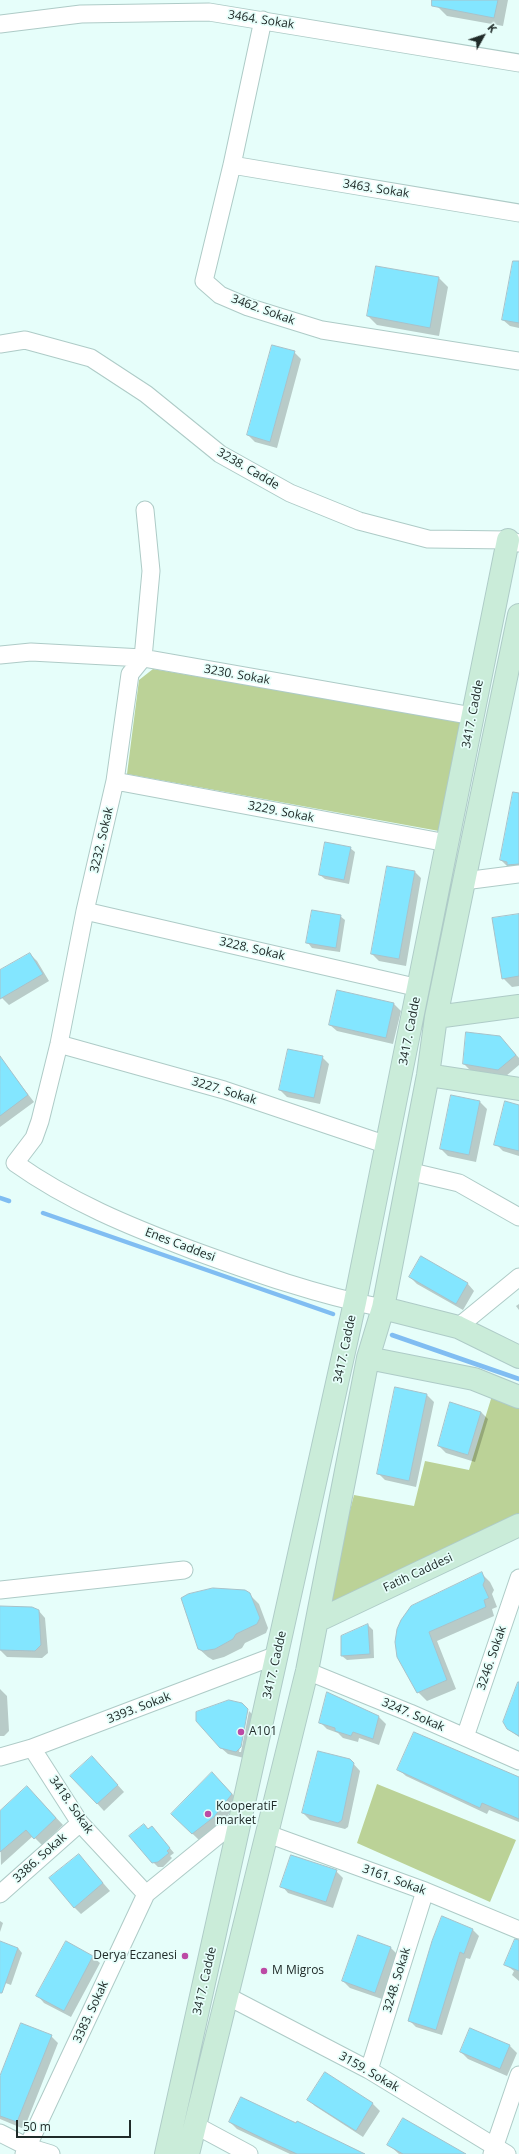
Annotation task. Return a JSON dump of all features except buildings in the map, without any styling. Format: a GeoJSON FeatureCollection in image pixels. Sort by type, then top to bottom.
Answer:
{"type":"FeatureCollection","features":[{"type":"Feature","properties":{"kind":"street","name":"3464. Sokak"},"geometry":{"type":"LineString","coordinates":[[0,24],[81,14],[209,12],[519,63]]}},
{"type":"Feature","properties":{"kind":"street","name":"3462. Sokak"},"geometry":{"type":"LineString","coordinates":[[263,20],[232,165],[204,281],[220,295],[248,307],[322,330],[519,360]]}},
{"type":"Feature","properties":{"kind":"street","name":"3463. Sokak"},"geometry":{"type":"LineString","coordinates":[[232,165],[519,213]]}},
{"type":"Feature","properties":{"kind":"street","name":"3238. Cadde"},"geometry":{"type":"LineString","coordinates":[[0,344],[25,340],[91,358],[146,394],[220,454],[290,493],[359,521],[428,539],[514,541]]}},
{"type":"Feature","properties":{"kind":"street"},"geometry":{"type":"LineString","coordinates":[[143,658],[151,571],[145,510]]}},
{"type":"Feature","properties":{"kind":"street","name":"3417. Cadde"},"geometry":{"type":"LineString","coordinates":[[166,2154],[344,1353],[473,716],[514,541]]}},
{"type":"Feature","properties":{"kind":"street","name":"3417. Cadde"},"geometry":{"type":"LineString","coordinates":[[188,2154],[307,1671],[368,1358],[384,1308],[408,1171],[428,1075],[436,1017],[519,615]]}},
{"type":"Feature","properties":{"kind":"street","name":"3230. Sokak"},"geometry":{"type":"LineString","coordinates":[[0,655],[31,652],[143,658],[473,716]]}},
{"type":"Feature","properties":{"kind":"street","name":"3232. Sokak"},"geometry":{"type":"LineString","coordinates":[[15,1163],[34,1138],[40,1121],[58,1044],[85,911],[115,781],[130,674],[143,658]]}},
{"type":"Feature","properties":{"kind":"street","name":"3229. Sokak"},"geometry":{"type":"LineString","coordinates":[[115,781],[447,843]]}},
{"type":"Feature","properties":{"kind":"street"},"geometry":{"type":"LineString","coordinates":[[464,881],[519,874]]}},
{"type":"Feature","properties":{"kind":"street","name":"3228. Sokak"},"geometry":{"type":"LineString","coordinates":[[85,911],[419,988]]}},
{"type":"Feature","properties":{"kind":"street"},"geometry":{"type":"LineString","coordinates":[[436,1017],[519,1006]]}},
{"type":"Feature","properties":{"kind":"street","name":"3227. Sokak"},"geometry":{"type":"LineString","coordinates":[[58,1044],[224,1090],[387,1145]]}},
{"type":"Feature","properties":{"kind":"street"},"geometry":{"type":"LineString","coordinates":[[428,1075],[519,1089]]}},
{"type":"Feature","properties":{"kind":"street","name":"Enes Caddesi"},"geometry":{"type":"LineString","coordinates":[[15,1163],[38,1180],[125,1225],[296,1287],[384,1308]]}},
{"type":"Feature","properties":{"kind":"street"},"geometry":{"type":"LineString","coordinates":[[408,1171],[459,1184],[519,1216]]}},
{"type":"Feature","properties":{"kind":"street"},"geometry":{"type":"LineString","coordinates":[[458,1327],[519,1277]]}},
{"type":"Feature","properties":{"kind":"street"},"geometry":{"type":"LineString","coordinates":[[384,1308],[458,1327],[519,1357]]}},
{"type":"Feature","properties":{"kind":"street"},"geometry":{"type":"LineString","coordinates":[[344,1353],[474,1379],[519,1397]]}},
{"type":"Feature","properties":{"kind":"street","name":"Fatih Caddesi"},"geometry":{"type":"LineString","coordinates":[[317,1621],[519,1525]]}},
{"type":"Feature","properties":{"kind":"street"},"geometry":{"type":"LineString","coordinates":[[0,1590],[184,1570]]}},
{"type":"Feature","properties":{"kind":"street","name":"3246. Sokak"},"geometry":{"type":"LineString","coordinates":[[465,1737],[519,1578]]}},
{"type":"Feature","properties":{"kind":"street","name":"3393. Sokak"},"geometry":{"type":"LineString","coordinates":[[0,1757],[32,1748],[277,1655]]}},
{"type":"Feature","properties":{"kind":"street","name":"3247. Sokak"},"geometry":{"type":"LineString","coordinates":[[307,1671],[519,1761]]}},
{"type":"Feature","properties":{"kind":"street","name":"3418. Sokak"},"geometry":{"type":"LineString","coordinates":[[32,1748],[80,1823],[146,1894]]}},
{"type":"Feature","properties":{"kind":"street","name":"3383. Sokak"},"geometry":{"type":"LineString","coordinates":[[26,2150],[146,1894],[242,1816]]}},
{"type":"Feature","properties":{"kind":"street","name":"3386. Sokak"},"geometry":{"type":"LineString","coordinates":[[0,1894],[80,1823]]}},
{"type":"Feature","properties":{"kind":"street","name":"3161. Sokak"},"geometry":{"type":"LineString","coordinates":[[268,1834],[425,1891],[519,1930]]}},
{"type":"Feature","properties":{"kind":"street","name":"3248. Sokak"},"geometry":{"type":"LineString","coordinates":[[369,2070],[425,1891]]}},
{"type":"Feature","properties":{"kind":"street","name":"3159. Sokak"},"geometry":{"type":"LineString","coordinates":[[226,1996],[369,2070],[498,2151]]}},
{"type":"Feature","properties":{"kind":"street"},"geometry":{"type":"LineString","coordinates":[[498,2151],[519,2075]]}},
{"type":"Feature","properties":{"kind":"street"},"geometry":{"type":"LineString","coordinates":[[195,2125],[248,2154]]}},
{"type":"Feature","properties":{"kind":"street"},"geometry":{"type":"LineString","coordinates":[[0,2133],[26,2150],[51,2154]]}},
{"type":"Feature","properties":{"kind":"green space"},"geometry":{"type":"Polygon","coordinates":[[[153,669],[461,721],[439,831],[127,774],[139,680],[153,669]]]}},
{"type":"Feature","properties":{"kind":"green space"},"geometry":{"type":"Polygon","coordinates":[[[495,1386],[519,1401],[519,1519],[325,1607],[354,1495],[414,1506],[425,1461],[469,1470],[495,1386]]]}},
{"type":"Feature","properties":{"kind":"green space"},"geometry":{"type":"Polygon","coordinates":[[[377,1784],[516,1840],[490,1902],[357,1843],[377,1784]]]}},
{"type":"Feature","properties":{"kind":"waterway"},"geometry":{"type":"LineString","coordinates":[[0,1198],[9,1201]]}},
{"type":"Feature","properties":{"kind":"waterway"},"geometry":{"type":"LineString","coordinates":[[43,1213],[333,1314]]}},
{"type":"Feature","properties":{"kind":"waterway"},"geometry":{"type":"LineString","coordinates":[[392,1335],[519,1379]]}},
{"type":"Feature","properties":{"kind":"place","name":"A101"},"geometry":{"type":"Point","coordinates":[241,1732]}},
{"type":"Feature","properties":{"kind":"place","name":"KooperatiF market"},"geometry":{"type":"Point","coordinates":[208,1814]}},
{"type":"Feature","properties":{"kind":"place","name":"Derya Eczanesi"},"geometry":{"type":"Point","coordinates":[185,1956]}},
{"type":"Feature","properties":{"kind":"place","name":"M Migros"},"geometry":{"type":"Point","coordinates":[264,1971]}}]}
